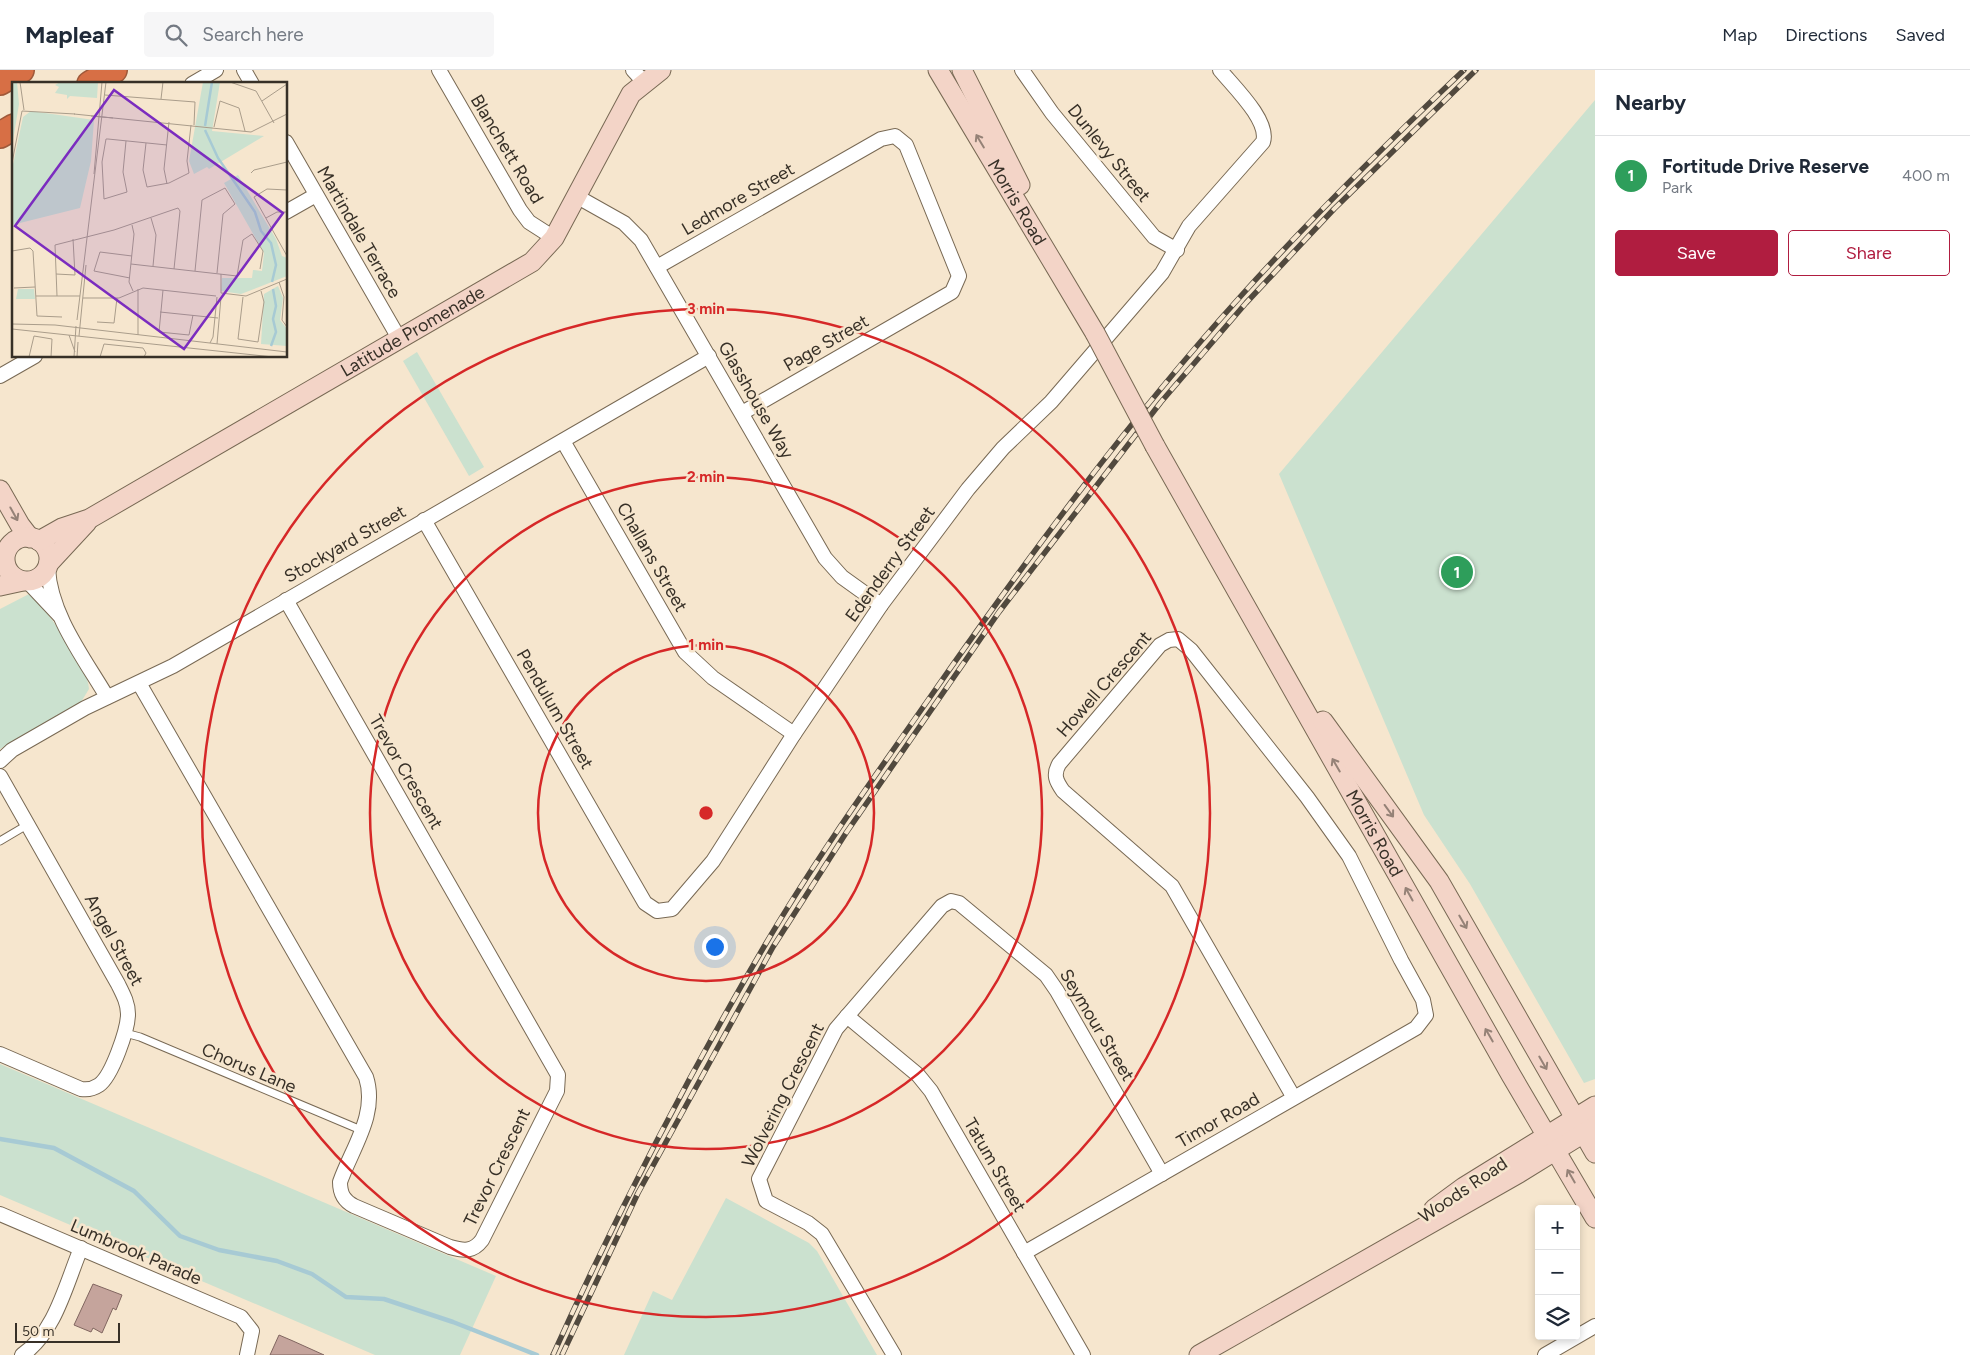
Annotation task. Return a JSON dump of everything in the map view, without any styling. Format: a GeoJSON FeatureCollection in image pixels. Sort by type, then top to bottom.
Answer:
{"type":"FeatureCollection","features":[{"type":"Feature","properties":{"kind":"highway"},"geometry":{"type":"LineString","coordinates":[[0,82],[21,70]]}},
{"type":"Feature","properties":{"kind":"highway"},"geometry":{"type":"LineString","coordinates":[[93,82],[114,70]]}},
{"type":"Feature","properties":{"kind":"highway"},"geometry":{"type":"LineString","coordinates":[[0,135],[12,128]]}},
{"type":"Feature","properties":{"kind":"street"},"geometry":{"type":"LineString","coordinates":[[195,82],[216,70]]}},
{"type":"Feature","properties":{"kind":"street"},"geometry":{"type":"LineString","coordinates":[[244,70],[251,82]]}},
{"type":"Feature","properties":{"kind":"street","name":"Blanchett Road"},"geometry":{"type":"LineString","coordinates":[[439,70],[520,210],[529,222],[554,238]]}},
{"type":"Feature","properties":{"kind":"street","name":"Latitude Promenade"},"geometry":{"type":"LineString","coordinates":[[35,539],[90,519],[532,262],[554,238],[638,76],[661,70]]}},
{"type":"Feature","properties":{"kind":"street","name":"Morris Road"},"geometry":{"type":"LineString","coordinates":[[938,70],[1095,333]]}},
{"type":"Feature","properties":{"kind":"street","name":"Morris Road"},"geometry":{"type":"LineString","coordinates":[[962,70],[1095,333],[1156,446],[1595,1218]]}},
{"type":"Feature","properties":{"kind":"street","name":"Dunlevy Street"},"geometry":{"type":"LineString","coordinates":[[1022,70],[1052,113],[1154,237],[1177,250]]}},
{"type":"Feature","properties":{"kind":"street","name":"Edenderry Street"},"geometry":{"type":"LineString","coordinates":[[656,911],[668,911],[676,907],[704,874],[794,734],[881,606],[974,482],[1003,448],[1051,402],[1162,273],[1177,250],[1189,226],[1258,149],[1265,135],[1260,120],[1220,70]]}},
{"type":"Feature","properties":{"kind":"street","name":"Ledmore Street"},"geometry":{"type":"LineString","coordinates":[[657,267],[881,139],[895,136],[906,145],[959,276],[952,292],[930,305]]}},
{"type":"Feature","properties":{"kind":"street","name":"Martindale Terrace"},"geometry":{"type":"LineString","coordinates":[[288,145],[400,340]]}},
{"type":"Feature","properties":{"kind":"street"},"geometry":{"type":"LineString","coordinates":[[288,211],[316,194]]}},
{"type":"Feature","properties":{"kind":"street","name":"Glasshouse Way"},"geometry":{"type":"LineString","coordinates":[[576,196],[630,228],[641,240],[825,558],[842,577],[881,606]]}},
{"type":"Feature","properties":{"kind":"street","name":"Page Street"},"geometry":{"type":"LineString","coordinates":[[742,414],[930,305]]}},
{"type":"Feature","properties":{"kind":"street","name":"Stockyard Street"},"geometry":{"type":"LineString","coordinates":[[0,761],[12,750],[107,698],[139,683],[286,600],[708,356]]}},
{"type":"Feature","properties":{"kind":"street"},"geometry":{"type":"LineString","coordinates":[[0,376],[32,358]]}},
{"type":"Feature","properties":{"kind":"street","name":"Challans Street"},"geometry":{"type":"LineString","coordinates":[[563,441],[685,652],[713,678],[794,734]]}},
{"type":"Feature","properties":{"kind":"street","name":"Morris Road"},"geometry":{"type":"LineString","coordinates":[[1156,446],[1314,709],[1444,889],[1584,1126],[1595,1154]]}},
{"type":"Feature","properties":{"kind":"street"},"geometry":{"type":"LineString","coordinates":[[0,490],[20,525],[48,553],[48,577],[61,617],[107,698]]}},
{"type":"Feature","properties":{"kind":"street","name":"Latitude Promenade"},"geometry":{"type":"LineString","coordinates":[[48,565],[90,519]]}},
{"type":"Feature","properties":{"kind":"street","name":"Pendulum Street"},"geometry":{"type":"LineString","coordinates":[[424,520],[645,903],[656,911]]}},
{"type":"Feature","properties":{"kind":"street"},"geometry":{"type":"LineString","coordinates":[[35,539],[16,541],[3,555],[13,576],[25,581],[61,617]]}},
{"type":"Feature","properties":{"kind":"street"},"geometry":{"type":"LineString","coordinates":[[0,586],[39,578],[48,565]]}},
{"type":"Feature","properties":{"kind":"street","name":"Trevor Crescent"},"geometry":{"type":"LineString","coordinates":[[139,683],[366,1077],[370,1093],[369,1110],[340,1182],[341,1193],[347,1201],[450,1247],[472,1250],[482,1240],[557,1091],[558,1075],[286,600]]}},
{"type":"Feature","properties":{"kind":"street","name":"Howell Crescent"},"geometry":{"type":"LineString","coordinates":[[1294,1098],[1172,886],[1063,791],[1056,782],[1056,771],[1059,764],[1160,644],[1178,639],[1185,644],[1308,798],[1349,856],[1423,1000],[1426,1015]]}},
{"type":"Feature","properties":{"kind":"street","name":"Angel Street"},"geometry":{"type":"LineString","coordinates":[[0,776],[124,995],[128,1014],[125,1033],[104,1080],[92,1089],[80,1089],[0,1054]]}},
{"type":"Feature","properties":{"kind":"street"},"geometry":{"type":"LineString","coordinates":[[1395,868],[1418,851]]}},
{"type":"Feature","properties":{"kind":"street","name":"Wolvering Crescent"},"geometry":{"type":"LineString","coordinates":[[894,1355],[829,1243],[808,1223],[766,1201],[758,1179],[833,1034],[936,912],[951,901]]}},
{"type":"Feature","properties":{"kind":"street","name":"Seymour Street"},"geometry":{"type":"LineString","coordinates":[[951,901],[959,903],[968,910],[1046,975],[1057,990],[1162,1174]]}},
{"type":"Feature","properties":{"kind":"street","name":"Timor Road"},"geometry":{"type":"LineString","coordinates":[[1024,1253],[1416,1028],[1426,1015]]}},
{"type":"Feature","properties":{"kind":"street","name":"Tatum Street"},"geometry":{"type":"LineString","coordinates":[[847,1016],[918,1076],[931,1091],[1083,1355]]}},
{"type":"Feature","properties":{"kind":"street","name":"Woods Road"},"geometry":{"type":"LineString","coordinates":[[1199,1355],[1519,1173],[1551,1142],[1584,1126],[1595,1106]]}},
{"type":"Feature","properties":{"kind":"street","name":"Lumbrook Parade"},"geometry":{"type":"LineString","coordinates":[[0,1214],[241,1317],[252,1331],[247,1355]]}},
{"type":"Feature","properties":{"kind":"street"},"geometry":{"type":"LineString","coordinates":[[22,1355],[36,1343],[49,1324],[81,1248]]}},
{"type":"Feature","properties":{"kind":"street"},"geometry":{"type":"LineString","coordinates":[[1545,1355],[1595,1326]]}},
{"type":"Feature","properties":{"kind":"lane"},"geometry":{"type":"LineString","coordinates":[[0,841],[27,825]]}},
{"type":"Feature","properties":{"kind":"lane","name":"Chorus Lane"},"geometry":{"type":"LineString","coordinates":[[125,1033],[140,1037],[361,1130]]}},
{"type":"Feature","properties":{"kind":"green space"},"geometry":{"type":"Polygon","coordinates":[[[1595,100],[1595,1079],[1584,1083],[1470,884],[1424,815],[1279,474],[1595,100]]]}},
{"type":"Feature","properties":{"kind":"green space"},"geometry":{"type":"Polygon","coordinates":[[[417,352],[484,467],[469,476],[403,361],[417,352]]]}},
{"type":"Feature","properties":{"kind":"green space"},"geometry":{"type":"Polygon","coordinates":[[[31,593],[56,625],[74,653],[87,679],[89,689],[81,702],[0,749],[0,609],[31,593]]]}},
{"type":"Feature","properties":{"kind":"green space"},"geometry":{"type":"Polygon","coordinates":[[[0,1064],[496,1276],[460,1355],[375,1355],[0,1195],[0,1064]]]}},
{"type":"Feature","properties":{"kind":"green space"},"geometry":{"type":"Polygon","coordinates":[[[726,1198],[809,1243],[817,1251],[877,1355],[624,1355],[653,1291],[672,1300],[726,1198]]]}},
{"type":"Feature","properties":{"kind":"building"},"geometry":{"type":"Polygon","coordinates":[[[93,1284],[122,1295],[116,1310],[113,1308],[102,1333],[93,1328],[91,1332],[74,1325],[93,1284]]]}},
{"type":"Feature","properties":{"kind":"building"},"geometry":{"type":"Polygon","coordinates":[[[279,1335],[293,1341],[324,1355],[270,1355],[279,1335]]]}},
{"type":"Feature","properties":{"kind":"waterway"},"geometry":{"type":"LineString","coordinates":[[0,1139],[54,1148],[134,1191],[180,1236],[219,1250],[277,1261],[312,1274],[346,1297],[384,1299],[453,1322],[537,1355]]}},
{"type":"Feature","properties":{"kind":"railway"},"geometry":{"type":"LineString","coordinates":[[553,1355],[653,1147],[765,945],[846,817],[969,642],[1080,491],[1158,392],[1199,344],[1240,297],[1322,210],[1464,70]]}},
{"type":"Feature","properties":{"kind":"railway"},"geometry":{"type":"LineString","coordinates":[[562,1355],[638,1193],[773,947],[846,833],[999,612],[1161,402],[1246,303],[1334,209],[1476,70]]}},
{"type":"Feature","properties":{"kind":"place","name":"Fortitude Drive Reserve"},"geometry":{"type":"Point","coordinates":[1457,572]}}]}
